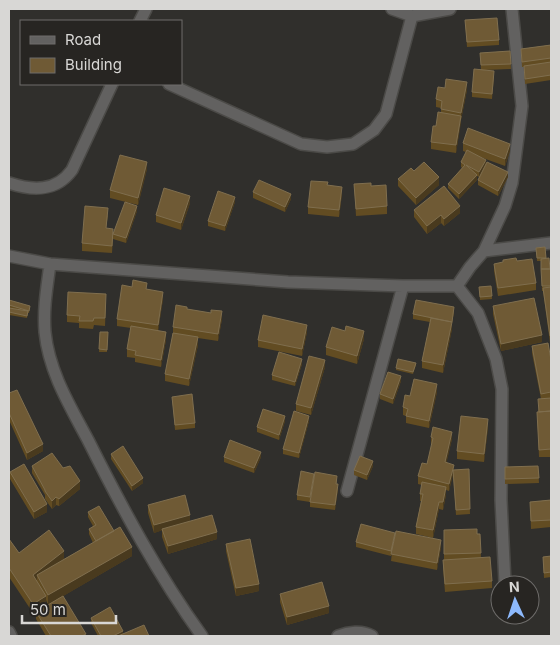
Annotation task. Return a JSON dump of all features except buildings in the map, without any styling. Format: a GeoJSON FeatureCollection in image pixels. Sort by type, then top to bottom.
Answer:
{"type":"FeatureCollection","features":[{"type":"Feature","properties":{"kind":"street"},"geometry":{"type":"LineString","coordinates":[[392,9],[412,16],[450,9]]}},
{"type":"Feature","properties":{"kind":"street"},"geometry":{"type":"LineString","coordinates":[[457,286],[470,267],[484,252],[506,206],[512,183],[522,106],[512,9]]}},
{"type":"Feature","properties":{"kind":"street"},"geometry":{"type":"LineString","coordinates":[[172,85],[301,144],[327,147],[353,144],[374,130],[386,114],[412,16]]}},
{"type":"Feature","properties":{"kind":"street"},"geometry":{"type":"LineString","coordinates":[[9,183],[23,188],[42,188],[57,184],[66,178],[72,170],[112,85]]}},
{"type":"Feature","properties":{"kind":"street"},"geometry":{"type":"LineString","coordinates":[[484,252],[551,243]]}},
{"type":"Feature","properties":{"kind":"street"},"geometry":{"type":"LineString","coordinates":[[9,256],[50,264],[288,282],[457,286]]}},
{"type":"Feature","properties":{"kind":"street"},"geometry":{"type":"LineString","coordinates":[[50,264],[44,303],[45,334],[55,377],[113,489],[176,599],[202,636]]}},
{"type":"Feature","properties":{"kind":"street"},"geometry":{"type":"LineString","coordinates":[[347,491],[403,286]]}},
{"type":"Feature","properties":{"kind":"street"},"geometry":{"type":"LineString","coordinates":[[457,286],[478,313],[496,358],[502,389],[501,500],[505,575]]}},
{"type":"Feature","properties":{"kind":"street"},"geometry":{"type":"LineString","coordinates":[[9,632],[11,636]]}},
{"type":"Feature","properties":{"kind":"street"},"geometry":{"type":"LineString","coordinates":[[338,636],[348,632],[372,636]]}}]}
